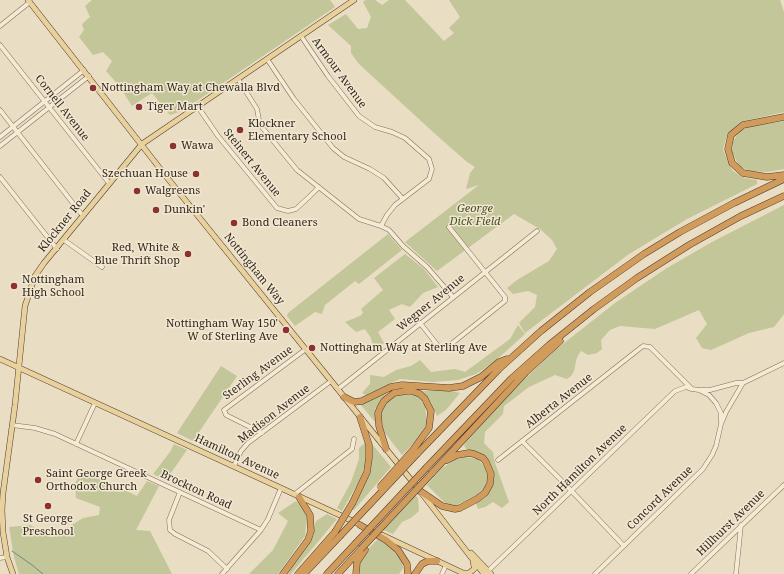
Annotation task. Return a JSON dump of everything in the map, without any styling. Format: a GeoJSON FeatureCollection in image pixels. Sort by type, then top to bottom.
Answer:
{"type":"FeatureCollection","features":[{"type":"Feature","properties":{"kind":"highway"},"geometry":{"type":"LineString","coordinates":[[784,117],[743,125],[731,135],[728,150],[732,164],[743,173],[767,177],[784,175]]}},
{"type":"Feature","properties":{"kind":"highway"},"geometry":{"type":"LineString","coordinates":[[298,574],[373,500],[378,489],[485,383],[515,354],[580,300],[644,254],[711,214],[784,179]]}},
{"type":"Feature","properties":{"kind":"highway"},"geometry":{"type":"LineString","coordinates":[[328,574],[512,378],[549,345],[594,308],[688,245],[741,216],[784,196]]}},
{"type":"Feature","properties":{"kind":"highway"},"geometry":{"type":"LineString","coordinates":[[338,574],[363,550],[388,520],[526,372],[594,308]]}},
{"type":"Feature","properties":{"kind":"highway"},"geometry":{"type":"LineString","coordinates":[[344,397],[354,402],[362,401],[392,387],[402,385],[449,388],[462,386],[475,380],[499,362],[515,354]]}},
{"type":"Feature","properties":{"kind":"highway"},"geometry":{"type":"LineString","coordinates":[[386,449],[379,426],[378,413],[380,408],[384,401],[394,393],[412,391],[425,398],[431,411],[429,428],[415,452]]}},
{"type":"Feature","properties":{"kind":"highway"},"geometry":{"type":"LineString","coordinates":[[304,574],[337,534],[366,472],[369,458],[369,445],[360,416]]}},
{"type":"Feature","properties":{"kind":"highway"},"geometry":{"type":"LineString","coordinates":[[420,491],[442,506],[455,509],[460,508],[482,496],[488,488],[491,479],[490,469],[486,462],[479,456],[474,454],[462,454],[442,462]]}},
{"type":"Feature","properties":{"kind":"highway"},"geometry":{"type":"LineString","coordinates":[[283,574],[308,540],[311,531],[310,515],[297,495]]}},
{"type":"Feature","properties":{"kind":"highway"},"geometry":{"type":"LineString","coordinates":[[360,525],[386,540],[398,550],[407,564],[408,574]]}},
{"type":"Feature","properties":{"kind":"highway"},"geometry":{"type":"LineString","coordinates":[[356,574],[357,562],[363,550]]}},
{"type":"Feature","properties":{"kind":"highway"},"geometry":{"type":"LineString","coordinates":[[415,574],[422,564],[428,561],[436,561]]}},
{"type":"Feature","properties":{"kind":"main road","name":"Klockner Road"},"geometry":{"type":"LineString","coordinates":[[12,574],[7,557],[2,523],[2,492],[12,426],[25,306],[32,282],[40,269],[109,182],[142,144],[354,0]]}},
{"type":"Feature","properties":{"kind":"main road","name":"Nottingham Way"},"geometry":{"type":"LineString","coordinates":[[29,1],[169,180],[466,549],[474,556],[487,573]]}},
{"type":"Feature","properties":{"kind":"main road","name":"Hamilton Avenue"},"geometry":{"type":"LineString","coordinates":[[0,359],[297,495],[464,574]]}},
{"type":"Feature","properties":{"kind":"main road"},"geometry":{"type":"LineString","coordinates":[[464,574],[472,572],[474,568],[466,549]]}},
{"type":"Feature","properties":{"kind":"street"},"geometry":{"type":"LineString","coordinates":[[0,26],[29,1]]}},
{"type":"Feature","properties":{"kind":"street","name":"Armour Avenue"},"geometry":{"type":"LineString","coordinates":[[301,36],[328,76],[359,116],[375,127],[405,138],[429,159],[432,169],[431,176],[390,210],[381,226]]}},
{"type":"Feature","properties":{"kind":"street","name":"Cornell Avenue"},"geometry":{"type":"LineString","coordinates":[[0,44],[109,182]]}},
{"type":"Feature","properties":{"kind":"street"},"geometry":{"type":"LineString","coordinates":[[267,59],[294,99],[333,148],[344,157],[370,169],[384,178],[403,199]]}},
{"type":"Feature","properties":{"kind":"street"},"geometry":{"type":"LineString","coordinates":[[0,137],[84,70]]}},
{"type":"Feature","properties":{"kind":"street"},"geometry":{"type":"LineString","coordinates":[[0,146],[89,76]]}},
{"type":"Feature","properties":{"kind":"street"},"geometry":{"type":"LineString","coordinates":[[238,79],[258,109],[261,126],[297,170],[359,218],[389,230],[403,246],[427,267],[453,297]]}},
{"type":"Feature","properties":{"kind":"street"},"geometry":{"type":"LineString","coordinates":[[72,80],[77,86]]}},
{"type":"Feature","properties":{"kind":"street","name":"Steinert Avenue"},"geometry":{"type":"LineString","coordinates":[[198,107],[218,136],[277,208],[288,211],[296,209],[319,187]]}},
{"type":"Feature","properties":{"kind":"street"},"geometry":{"type":"LineString","coordinates":[[0,110],[83,216]]}},
{"type":"Feature","properties":{"kind":"street"},"geometry":{"type":"LineString","coordinates":[[0,177],[57,248]]}},
{"type":"Feature","properties":{"kind":"street"},"geometry":{"type":"LineString","coordinates":[[420,323],[439,347],[445,349],[505,301],[505,297],[449,227]]}},
{"type":"Feature","properties":{"kind":"street","name":"Wegner Avenue"},"geometry":{"type":"LineString","coordinates":[[338,389],[537,231]]}},
{"type":"Feature","properties":{"kind":"street"},"geometry":{"type":"LineString","coordinates":[[64,240],[102,267]]}},
{"type":"Feature","properties":{"kind":"street","name":"Alberta Avenue"},"geometry":{"type":"LineString","coordinates":[[498,460],[643,346],[650,347],[692,389]]}},
{"type":"Feature","properties":{"kind":"street","name":"Sterling Avenue"},"geometry":{"type":"LineString","coordinates":[[262,433],[224,414],[225,408],[306,349]]}},
{"type":"Feature","properties":{"kind":"street"},"geometry":{"type":"LineString","coordinates":[[699,390],[710,390],[736,383],[743,383],[768,369],[784,363]]}},
{"type":"Feature","properties":{"kind":"street","name":"Madison Avenue"},"geometry":{"type":"LineString","coordinates":[[234,466],[244,447],[331,381]]}},
{"type":"Feature","properties":{"kind":"street","name":"Concord Avenue"},"geometry":{"type":"LineString","coordinates":[[595,574],[703,469],[716,446],[721,424],[726,412],[743,383]]}},
{"type":"Feature","properties":{"kind":"street","name":"North Hamilton Avenue"},"geometry":{"type":"LineString","coordinates":[[487,573],[571,490],[675,391],[686,388],[699,390]]}},
{"type":"Feature","properties":{"kind":"street","name":"Concord Avenue"},"geometry":{"type":"LineString","coordinates":[[699,390],[709,395],[716,403],[720,413],[721,424]]}},
{"type":"Feature","properties":{"kind":"street"},"geometry":{"type":"LineString","coordinates":[[76,444],[95,402]]}},
{"type":"Feature","properties":{"kind":"street","name":"Brockton Road"},"geometry":{"type":"LineString","coordinates":[[12,426],[43,430],[261,530]]}},
{"type":"Feature","properties":{"kind":"street"},"geometry":{"type":"LineString","coordinates":[[297,495],[352,448],[354,439]]}},
{"type":"Feature","properties":{"kind":"street"},"geometry":{"type":"LineString","coordinates":[[522,441],[624,546]]}},
{"type":"Feature","properties":{"kind":"street","name":"Hillhurst Avenue"},"geometry":{"type":"LineString","coordinates":[[691,574],[784,485]]}},
{"type":"Feature","properties":{"kind":"street"},"geometry":{"type":"LineString","coordinates":[[222,574],[261,530],[268,519],[281,488]]}},
{"type":"Feature","properties":{"kind":"street"},"geometry":{"type":"LineString","coordinates":[[180,492],[169,520],[170,530],[208,552],[227,569]]}},
{"type":"Feature","properties":{"kind":"street"},"geometry":{"type":"LineString","coordinates":[[736,574],[741,526]]}},
{"type":"Feature","properties":{"kind":"street"},"geometry":{"type":"LineString","coordinates":[[0,558],[7,557]]}},
{"type":"Feature","properties":{"kind":"street"},"geometry":{"type":"LineString","coordinates":[[442,574],[446,565]]}},
{"type":"Feature","properties":{"kind":"green space"},"geometry":{"type":"Polygon","coordinates":[[[92,0],[330,0],[335,7],[182,111],[170,115],[152,93],[132,106],[120,87],[106,71],[112,61],[103,52],[93,55],[79,37],[84,30],[82,24],[90,17],[85,6],[92,0]]]}},
{"type":"Feature","properties":{"kind":"green space","name":"George Dick Field"},"geometry":{"type":"Polygon","coordinates":[[[366,0],[375,0],[382,5],[389,0],[405,0],[444,41],[454,33],[449,28],[460,17],[449,0],[780,0],[784,12],[784,112],[740,122],[727,135],[723,149],[733,171],[745,178],[757,180],[757,184],[687,219],[629,254],[525,333],[519,323],[535,307],[537,295],[528,291],[513,294],[507,288],[517,280],[549,261],[557,249],[552,240],[540,229],[514,214],[437,271],[405,242],[479,185],[466,189],[470,173],[475,167],[467,162],[433,132],[359,64],[351,53],[351,46],[328,25],[346,14],[358,29],[367,28],[371,17],[363,2],[366,0]]]}},
{"type":"Feature","properties":{"kind":"green space"},"geometry":{"type":"Polygon","coordinates":[[[784,121],[784,169],[767,172],[750,171],[739,166],[732,152],[733,141],[740,131],[748,127],[784,121]]]}},
{"type":"Feature","properties":{"kind":"green space"},"geometry":{"type":"Polygon","coordinates":[[[784,205],[784,314],[774,327],[749,333],[711,350],[702,348],[696,338],[707,324],[699,310],[655,329],[620,326],[610,330],[601,340],[602,349],[597,353],[588,355],[581,351],[577,357],[574,371],[567,379],[555,375],[529,387],[504,406],[503,414],[485,432],[484,443],[493,452],[494,460],[509,502],[502,508],[493,502],[478,509],[476,503],[485,498],[491,489],[493,481],[488,460],[481,454],[466,449],[464,445],[501,402],[554,351],[615,303],[667,268],[712,242],[784,205]]]}},
{"type":"Feature","properties":{"kind":"green space"},"geometry":{"type":"Polygon","coordinates":[[[388,234],[402,250],[359,284],[355,281],[325,305],[322,314],[315,312],[295,326],[287,316],[288,313],[388,234]]]}},
{"type":"Feature","properties":{"kind":"green space"},"geometry":{"type":"Polygon","coordinates":[[[405,254],[424,269],[438,287],[423,293],[410,307],[402,304],[389,310],[395,319],[378,332],[384,343],[374,351],[371,338],[365,329],[356,332],[345,322],[360,316],[363,313],[361,309],[383,290],[374,278],[405,254]]]}},
{"type":"Feature","properties":{"kind":"green space"},"geometry":{"type":"Polygon","coordinates":[[[518,325],[525,334],[493,363],[476,374],[458,380],[433,382],[400,379],[366,395],[362,393],[370,384],[370,375],[384,377],[396,370],[411,366],[420,360],[431,372],[455,369],[465,372],[510,339],[518,325]]]}},
{"type":"Feature","properties":{"kind":"green space"},"geometry":{"type":"Polygon","coordinates":[[[221,366],[237,376],[193,441],[177,433],[221,366]]]}},
{"type":"Feature","properties":{"kind":"green space"},"geometry":{"type":"Polygon","coordinates":[[[447,390],[460,393],[446,410],[437,416],[431,402],[423,391],[447,390]]]}},
{"type":"Feature","properties":{"kind":"green space"},"geometry":{"type":"Polygon","coordinates":[[[388,391],[375,409],[375,422],[360,404],[388,391]]]}},
{"type":"Feature","properties":{"kind":"green space"},"geometry":{"type":"Polygon","coordinates":[[[400,394],[416,395],[425,406],[427,423],[421,436],[402,455],[385,433],[380,411],[389,400],[400,394]]]}},
{"type":"Feature","properties":{"kind":"green space"},"geometry":{"type":"Polygon","coordinates":[[[366,442],[367,460],[359,481],[342,511],[337,508],[351,482],[359,459],[359,448],[366,442]]]}},
{"type":"Feature","properties":{"kind":"green space"},"geometry":{"type":"Polygon","coordinates":[[[371,443],[391,467],[354,510],[350,510],[364,484],[372,461],[371,443]]]}},
{"type":"Feature","properties":{"kind":"green space"},"geometry":{"type":"Polygon","coordinates":[[[174,444],[187,450],[166,480],[153,474],[170,452],[174,444]]]}},
{"type":"Feature","properties":{"kind":"green space"},"geometry":{"type":"Polygon","coordinates":[[[465,457],[478,459],[487,470],[489,481],[479,494],[453,506],[444,502],[427,485],[442,468],[457,459],[465,457]]]}},
{"type":"Feature","properties":{"kind":"green space"},"geometry":{"type":"Polygon","coordinates":[[[83,470],[137,496],[147,481],[159,486],[136,530],[150,531],[172,574],[19,574],[14,557],[9,527],[30,525],[48,536],[53,537],[83,518],[99,515],[100,507],[76,498],[75,483],[83,470]]]}},
{"type":"Feature","properties":{"kind":"green space"},"geometry":{"type":"Polygon","coordinates":[[[415,495],[418,498],[419,511],[411,518],[402,522],[393,534],[383,530],[415,495]]]}},
{"type":"Feature","properties":{"kind":"green space"},"geometry":{"type":"Polygon","coordinates":[[[296,501],[305,509],[307,517],[305,536],[278,574],[249,574],[273,550],[288,521],[278,513],[296,501]]]}},
{"type":"Feature","properties":{"kind":"green space"},"geometry":{"type":"Polygon","coordinates":[[[327,514],[337,519],[291,574],[288,574],[311,537],[316,521],[327,514]]]}},
{"type":"Feature","properties":{"kind":"green space"},"geometry":{"type":"Polygon","coordinates":[[[379,538],[393,550],[402,561],[403,568],[399,574],[360,574],[358,566],[367,550],[379,538]]]}},
{"type":"Feature","properties":{"kind":"waterway"},"geometry":{"type":"LineString","coordinates":[[12,551],[43,574]]}},
{"type":"Feature","properties":{"kind":"place","name":"Nottingham Way at Chewalla Blvd"},"geometry":{"type":"Point","coordinates":[93,88]}},
{"type":"Feature","properties":{"kind":"place","name":"Tiger Mart"},"geometry":{"type":"Point","coordinates":[139,107]}},
{"type":"Feature","properties":{"kind":"place","name":"Klockner Elementary School"},"geometry":{"type":"Point","coordinates":[240,130]}},
{"type":"Feature","properties":{"kind":"place","name":"Wawa"},"geometry":{"type":"Point","coordinates":[173,146]}},
{"type":"Feature","properties":{"kind":"place","name":"Szechuan House"},"geometry":{"type":"Point","coordinates":[196,174]}},
{"type":"Feature","properties":{"kind":"place","name":"Walgreens"},"geometry":{"type":"Point","coordinates":[137,191]}},
{"type":"Feature","properties":{"kind":"place","name":"Dunkin'"},"geometry":{"type":"Point","coordinates":[156,210]}},
{"type":"Feature","properties":{"kind":"place","name":"Bond Cleaners"},"geometry":{"type":"Point","coordinates":[234,223]}},
{"type":"Feature","properties":{"kind":"place","name":"Red, White & Blue Thrift Shop"},"geometry":{"type":"Point","coordinates":[188,254]}},
{"type":"Feature","properties":{"kind":"place","name":"Nottingham High School"},"geometry":{"type":"Point","coordinates":[14,286]}},
{"type":"Feature","properties":{"kind":"place","name":"Nottingham Way 150' W of Sterling Ave"},"geometry":{"type":"Point","coordinates":[286,330]}},
{"type":"Feature","properties":{"kind":"place","name":"Nottingham Way at Sterling Ave"},"geometry":{"type":"Point","coordinates":[312,348]}},
{"type":"Feature","properties":{"kind":"place","name":"Saint George Greek Orthodox Church"},"geometry":{"type":"Point","coordinates":[38,480]}},
{"type":"Feature","properties":{"kind":"place","name":"St George Preschool"},"geometry":{"type":"Point","coordinates":[48,506]}}]}
